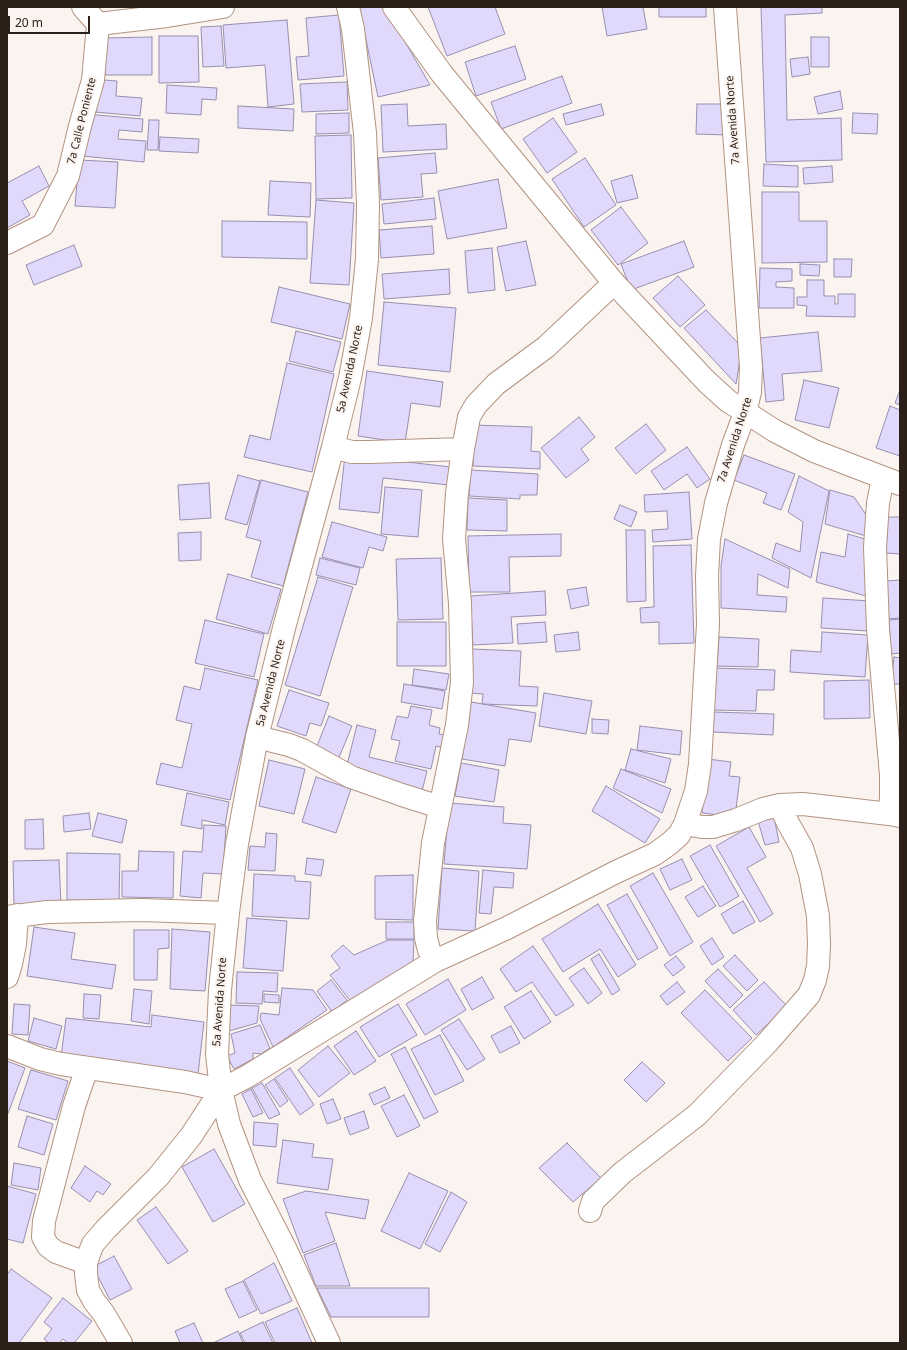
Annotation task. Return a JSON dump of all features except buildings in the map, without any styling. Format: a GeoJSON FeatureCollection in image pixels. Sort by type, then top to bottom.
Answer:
{"type":"FeatureCollection","features":[{"type":"Feature","properties":{"kind":"street"},"geometry":{"type":"LineString","coordinates":[[83,7],[98,24],[167,16],[223,7]]}},
{"type":"Feature","properties":{"kind":"street","name":"5a Avenida Norte"},"geometry":{"type":"LineString","coordinates":[[329,1343],[286,1250],[250,1180],[229,1124],[221,1090],[217,1046],[220,990],[228,913],[238,844],[257,737],[286,621],[333,447],[350,378],[361,318],[367,259],[368,205],[365,133],[353,29],[348,7]]}},
{"type":"Feature","properties":{"kind":"street"},"geometry":{"type":"LineString","coordinates":[[394,7],[442,74],[614,283],[707,382],[728,401],[775,431],[814,450],[892,481],[878,503],[875,547],[878,629],[891,775],[891,798],[894,815],[804,804],[780,805],[713,827],[685,824]]}},
{"type":"Feature","properties":{"kind":"street","name":"7a Avenida Norte"},"geometry":{"type":"LineString","coordinates":[[221,1090],[252,1074],[435,961],[507,928],[616,872],[655,854],[679,835],[685,824],[696,790],[700,764],[708,624],[707,576],[709,539],[716,502],[733,445],[745,413],[750,392],[751,367],[725,7]]}},
{"type":"Feature","properties":{"kind":"street","name":"7a Calle Poniente"},"geometry":{"type":"LineString","coordinates":[[7,243],[43,225],[68,176],[93,80],[98,24]]}},
{"type":"Feature","properties":{"kind":"street"},"geometry":{"type":"LineString","coordinates":[[435,961],[429,950],[426,938],[425,921],[434,844],[456,725],[462,682],[460,603],[454,539],[462,449],[469,416],[476,405],[496,384],[546,347],[614,283]]}},
{"type":"Feature","properties":{"kind":"street"},"geometry":{"type":"LineString","coordinates":[[333,447],[352,452],[462,449]]}},
{"type":"Feature","properties":{"kind":"street"},"geometry":{"type":"LineString","coordinates":[[257,737],[289,745],[302,750],[350,776],[440,807]]}},
{"type":"Feature","properties":{"kind":"street"},"geometry":{"type":"LineString","coordinates":[[590,1211],[593,1201],[622,1173],[697,1115],[767,1043],[808,995],[815,980],[818,966],[818,916],[810,874],[802,848],[780,805]]}},
{"type":"Feature","properties":{"kind":"street"},"geometry":{"type":"LineString","coordinates":[[7,977],[15,944],[12,916],[47,912],[142,910],[228,913]]}},
{"type":"Feature","properties":{"kind":"street"},"geometry":{"type":"LineString","coordinates":[[7,1046],[40,1059],[61,1064],[178,1081],[221,1090],[191,1136],[158,1177],[93,1244],[86,1263],[88,1290],[104,1314],[120,1343]]}},
{"type":"Feature","properties":{"kind":"street"},"geometry":{"type":"LineString","coordinates":[[86,1263],[56,1252],[48,1246],[43,1237],[44,1222],[74,1106],[87,1068]]}}]}
